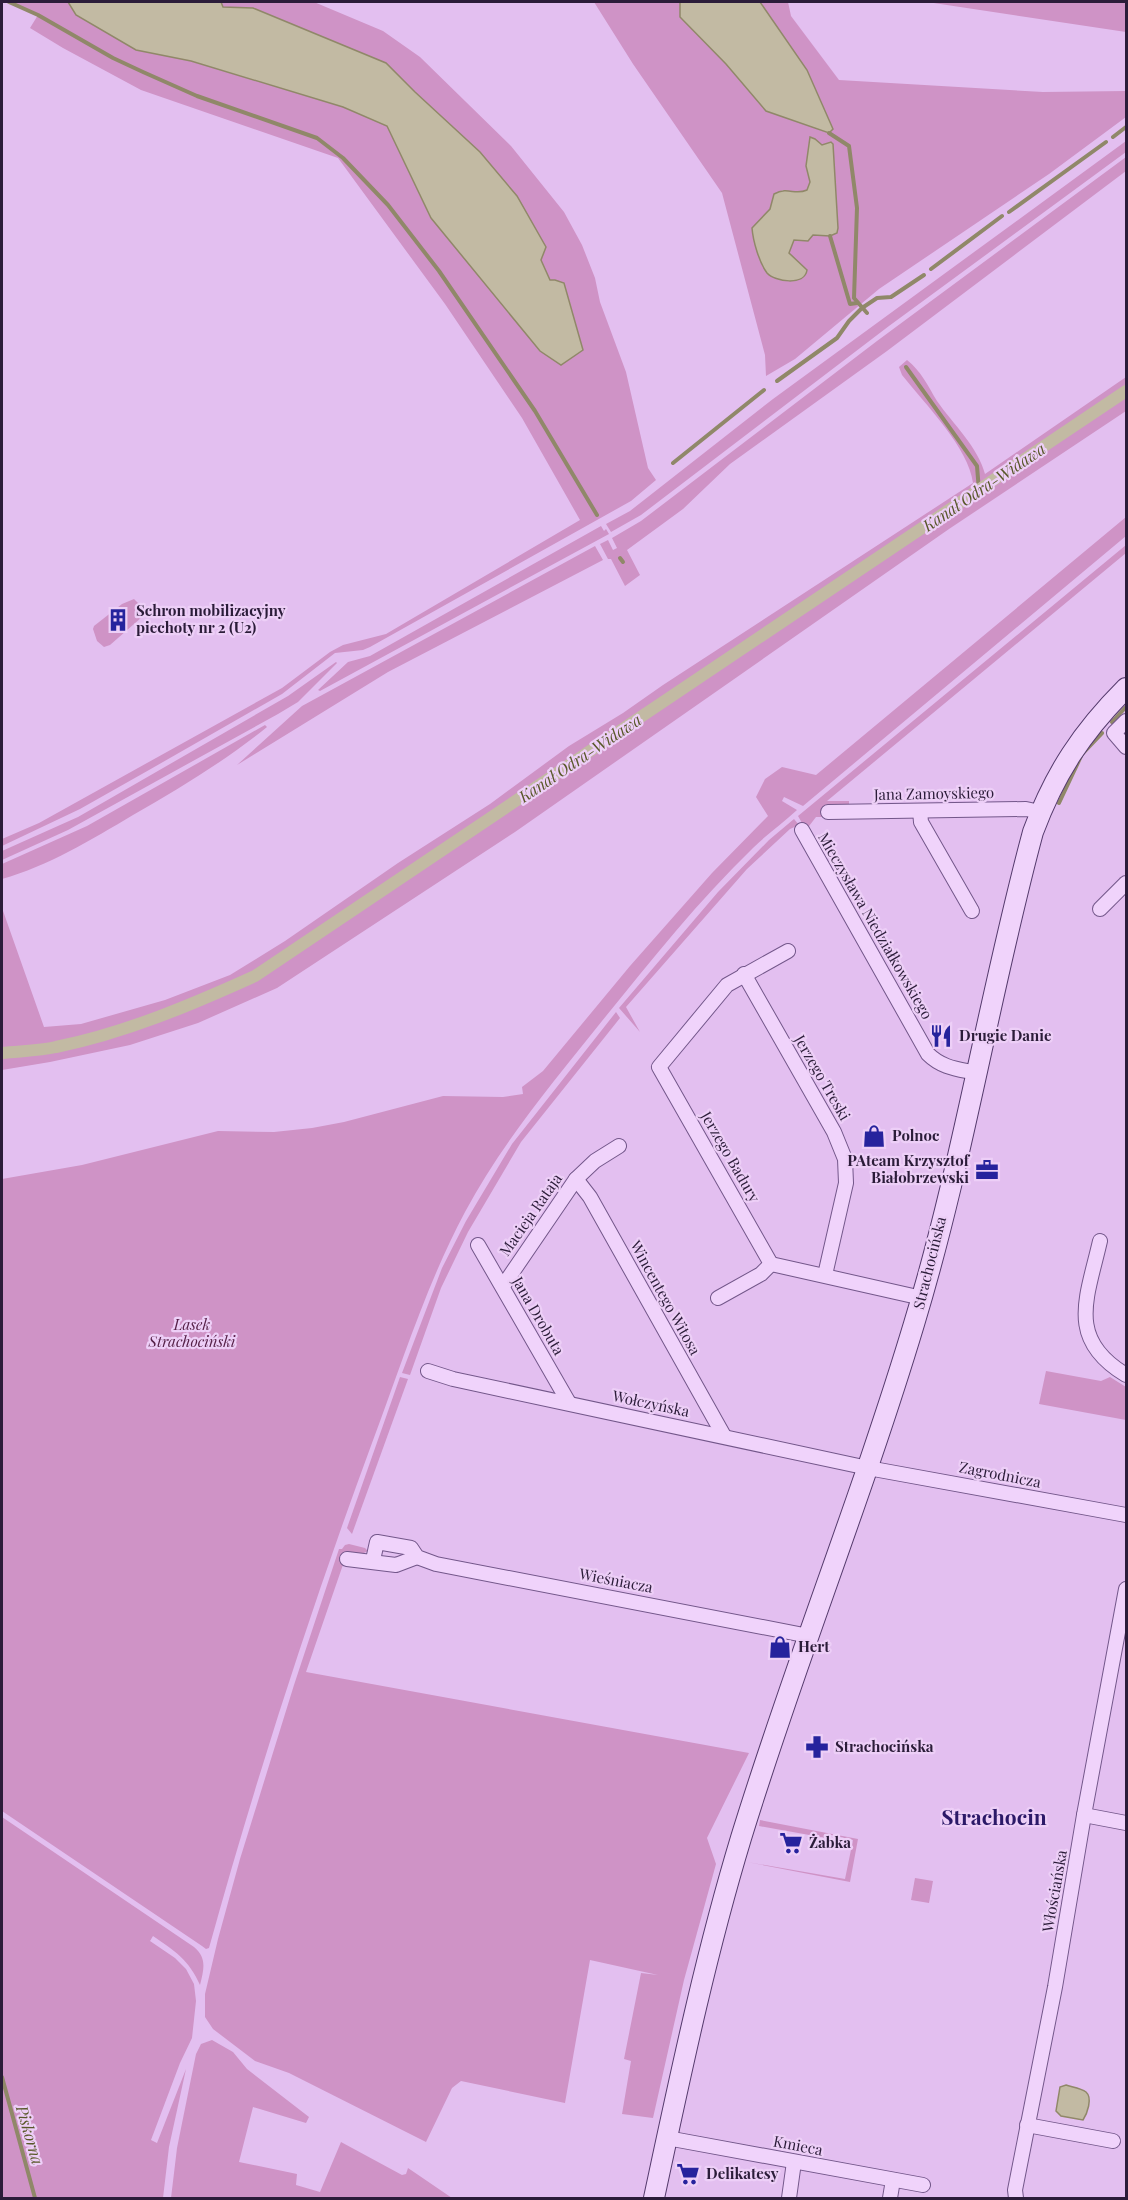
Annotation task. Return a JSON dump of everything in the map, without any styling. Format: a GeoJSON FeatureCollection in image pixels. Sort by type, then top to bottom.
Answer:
{"type":"FeatureCollection","features":[{"type":"Feature","properties":{"kind":"main road","name":"Strachocińska"},"geometry":{"type":"LineString","coordinates":[[654,2199],[693,2016],[753,1800],[868,1468],[922,1298],[1024,868],[1040,812],[1075,746],[1126,688]]}},
{"type":"Feature","properties":{"kind":"street"},"geometry":{"type":"LineString","coordinates":[[1126,721],[1114,733],[1126,747]]}},
{"type":"Feature","properties":{"kind":"street","name":"Jana Zamoyskiego"},"geometry":{"type":"LineString","coordinates":[[828,812],[1026,808],[1040,812]]}},
{"type":"Feature","properties":{"kind":"street"},"geometry":{"type":"LineString","coordinates":[[920,811],[921,822],[972,910]]}},
{"type":"Feature","properties":{"kind":"street","name":"Mieczysława Niedziałkowskiego"},"geometry":{"type":"LineString","coordinates":[[802,830],[928,1054],[945,1066],[976,1073]]}},
{"type":"Feature","properties":{"kind":"street"},"geometry":{"type":"LineString","coordinates":[[1100,909],[1126,883]]}},
{"type":"Feature","properties":{"kind":"street"},"geometry":{"type":"LineString","coordinates":[[744,974],[788,951]]}},
{"type":"Feature","properties":{"kind":"street","name":"Jerzego Badury"},"geometry":{"type":"LineString","coordinates":[[744,974],[727,985],[659,1067],[771,1263]]}},
{"type":"Feature","properties":{"kind":"street","name":"Jerzego Treski"},"geometry":{"type":"LineString","coordinates":[[744,974],[834,1132],[845,1159],[846,1183],[825,1275]]}},
{"type":"Feature","properties":{"kind":"street","name":"Macieja Rataja"},"geometry":{"type":"LineString","coordinates":[[502,1286],[576,1179],[595,1161],[619,1146]]}},
{"type":"Feature","properties":{"kind":"street","name":"Wincentego Witosa"},"geometry":{"type":"LineString","coordinates":[[576,1179],[590,1197],[724,1436]]}},
{"type":"Feature","properties":{"kind":"street"},"geometry":{"type":"LineString","coordinates":[[1100,1241],[1086,1305],[1085,1323],[1089,1338],[1098,1353],[1110,1365],[1126,1375]]}},
{"type":"Feature","properties":{"kind":"street","name":"Jana Drobuta"},"geometry":{"type":"LineString","coordinates":[[478,1245],[569,1403]]}},
{"type":"Feature","properties":{"kind":"street"},"geometry":{"type":"LineString","coordinates":[[718,1298],[761,1274],[771,1263],[922,1298]]}},
{"type":"Feature","properties":{"kind":"street","name":"Wołczyńska"},"geometry":{"type":"LineString","coordinates":[[428,1371],[453,1379],[868,1468]]}},
{"type":"Feature","properties":{"kind":"street","name":"Zagrodnicza"},"geometry":{"type":"LineString","coordinates":[[868,1468],[1126,1515]]}},
{"type":"Feature","properties":{"kind":"street","name":"Wieśniacza"},"geometry":{"type":"LineString","coordinates":[[373,1560],[377,1542],[411,1548],[417,1557],[435,1564],[809,1636]]}},
{"type":"Feature","properties":{"kind":"street"},"geometry":{"type":"LineString","coordinates":[[347,1559],[373,1560],[396,1565],[417,1557]]}},
{"type":"Feature","properties":{"kind":"street","name":"Włościańska"},"geometry":{"type":"LineString","coordinates":[[1016,2199],[1015,2190],[1055,1987],[1126,1589]]}},
{"type":"Feature","properties":{"kind":"street"},"geometry":{"type":"LineString","coordinates":[[1084,1815],[1126,1823]]}},
{"type":"Feature","properties":{"kind":"street"},"geometry":{"type":"LineString","coordinates":[[1028,2125],[1113,2141]]}},
{"type":"Feature","properties":{"kind":"street","name":"Kmieca"},"geometry":{"type":"LineString","coordinates":[[667,2138],[923,2185]]}},
{"type":"Feature","properties":{"kind":"street"},"geometry":{"type":"LineString","coordinates":[[789,2199],[794,2162]]}},
{"type":"Feature","properties":{"kind":"street"},"geometry":{"type":"LineString","coordinates":[[890,2199],[893,2180]]}},
{"type":"Feature","properties":{"kind":"green space"},"geometry":{"type":"Polygon","coordinates":[[[9,2],[68,2],[76,15],[136,50],[191,61],[343,107],[387,126],[431,219],[550,280],[480,152],[386,63],[253,8],[223,7],[221,2],[314,2],[383,31],[420,57],[511,146],[564,212],[582,245],[595,278],[600,302],[626,372],[648,468],[656,480],[631,501],[370,647],[335,653],[282,694],[80,809],[2,846],[2,839],[39,823],[282,688],[330,652],[343,645],[386,634],[580,520],[522,418],[445,304],[338,158],[141,90],[30,28],[38,15],[9,2]]]}},
{"type":"Feature","properties":{"kind":"green space"},"geometry":{"type":"Polygon","coordinates":[[[594,2],[680,2],[680,17],[726,64],[766,111],[829,133],[832,129],[807,70],[760,2],[788,2],[791,16],[839,80],[1043,92],[1126,91],[1126,117],[1049,174],[879,289],[795,359],[766,376],[765,355],[722,193],[633,64],[594,2]],[[810,137],[806,166],[810,182],[807,190],[800,193],[782,190],[771,209],[752,228],[764,267],[770,275],[778,278],[794,281],[807,270],[789,253],[794,240],[807,241],[813,235],[838,232],[832,144],[822,145],[810,137]]]}},
{"type":"Feature","properties":{"kind":"green space"},"geometry":{"type":"Polygon","coordinates":[[[927,2],[1126,2],[1126,32],[927,2]]]}},
{"type":"Feature","properties":{"kind":"green space"},"geometry":{"type":"Polygon","coordinates":[[[1126,141],[1126,152],[889,326],[641,515],[611,532],[606,524],[630,511],[773,399],[1126,141]]]}},
{"type":"Feature","properties":{"kind":"green space"},"geometry":{"type":"Polygon","coordinates":[[[1126,157],[1126,171],[887,351],[730,464],[683,509],[627,550],[640,575],[625,586],[600,544],[608,540],[613,550],[617,548],[612,538],[641,521],[877,341],[1126,157]]]}},
{"type":"Feature","properties":{"kind":"green space"},"geometry":{"type":"Polygon","coordinates":[[[907,360],[920,374],[937,401],[971,445],[985,474],[1126,377],[1126,411],[949,529],[515,832],[277,988],[198,1023],[130,1045],[2,1070],[2,908],[44,1027],[81,1024],[165,1000],[230,975],[285,941],[398,863],[490,804],[569,746],[623,713],[973,483],[970,470],[955,441],[902,375],[899,367],[907,360]]]}},
{"type":"Feature","properties":{"kind":"green space","name":"Lasek Strachociński"},"geometry":{"type":"Polygon","coordinates":[[[1126,517],[1126,536],[803,806],[784,797],[782,801],[797,810],[733,868],[675,932],[547,1090],[495,1162],[465,1212],[438,1268],[349,1505],[265,1757],[209,1948],[206,1949],[2,1811],[2,1179],[82,1165],[218,1131],[274,1132],[312,1128],[443,1096],[503,1097],[523,1094],[522,1087],[543,1071],[630,966],[712,873],[768,816],[756,797],[765,779],[782,767],[816,775],[1126,517]]]}},
{"type":"Feature","properties":{"kind":"green space"},"geometry":{"type":"Polygon","coordinates":[[[601,526],[609,534],[320,691],[318,690],[348,662],[370,656],[601,526]]]}},
{"type":"Feature","properties":{"kind":"green space"},"geometry":{"type":"Polygon","coordinates":[[[1126,545],[1126,553],[827,801],[849,801],[849,806],[825,817],[816,817],[806,830],[798,816],[1126,545]]]}},
{"type":"Feature","properties":{"kind":"green space"},"geometry":{"type":"Polygon","coordinates":[[[595,546],[603,560],[388,672],[237,765],[302,706],[595,546]]]}},
{"type":"Feature","properties":{"kind":"green space"},"geometry":{"type":"Polygon","coordinates":[[[134,599],[139,604],[142,617],[110,645],[104,647],[97,641],[94,626],[122,604],[134,599]]]}},
{"type":"Feature","properties":{"kind":"green space"},"geometry":{"type":"Polygon","coordinates":[[[336,662],[298,702],[278,714],[68,830],[2,860],[2,851],[78,817],[288,696],[336,662]]]}},
{"type":"Feature","properties":{"kind":"green space"},"geometry":{"type":"Polygon","coordinates":[[[265,725],[267,727],[219,763],[168,795],[69,852],[2,879],[2,864],[87,826],[265,725]]]}},
{"type":"Feature","properties":{"kind":"green space"},"geometry":{"type":"Polygon","coordinates":[[[794,819],[799,825],[790,829],[747,869],[626,1007],[640,1032],[619,1008],[718,892],[769,840],[794,819]]]}},
{"type":"Feature","properties":{"kind":"green space"},"geometry":{"type":"Polygon","coordinates":[[[616,1012],[620,1018],[521,1142],[468,1232],[441,1288],[410,1375],[402,1373],[442,1268],[466,1221],[512,1144],[616,1012]]]}},
{"type":"Feature","properties":{"kind":"green space"},"geometry":{"type":"Polygon","coordinates":[[[1046,1371],[1101,1381],[1110,1377],[1126,1387],[1126,1420],[1039,1404],[1046,1371]]]}},
{"type":"Feature","properties":{"kind":"green space"},"geometry":{"type":"Polygon","coordinates":[[[400,1377],[408,1379],[352,1534],[347,1528],[400,1377]]]}},
{"type":"Feature","properties":{"kind":"green space"},"geometry":{"type":"Polygon","coordinates":[[[349,1544],[368,1551],[347,1553],[306,1672],[749,1753],[707,1838],[716,1864],[684,1980],[653,2118],[622,2114],[631,2061],[624,2059],[641,1973],[658,1975],[590,1960],[565,2103],[461,2081],[452,2088],[426,2142],[289,2073],[255,2061],[213,2029],[205,2017],[205,1994],[240,1859],[339,1549],[349,1544]]]}},
{"type":"Feature","properties":{"kind":"green space"},"geometry":{"type":"Polygon","coordinates":[[[2,1817],[194,1947],[201,1955],[203,1969],[200,1985],[181,1957],[153,1936],[150,1941],[175,1958],[186,1969],[194,1984],[196,2001],[192,2038],[180,2063],[151,2140],[157,2143],[186,2069],[169,2147],[163,2198],[2,2198],[2,1817]]]}},
{"type":"Feature","properties":{"kind":"green space"},"geometry":{"type":"Polygon","coordinates":[[[760,1820],[858,1839],[850,1882],[747,1862],[845,1879],[853,1840],[827,1834],[826,1838],[759,1826],[760,1820]]]}},
{"type":"Feature","properties":{"kind":"green space"},"geometry":{"type":"Polygon","coordinates":[[[915,1878],[933,1881],[929,1903],[911,1900],[915,1878]]]}},
{"type":"Feature","properties":{"kind":"green space"},"geometry":{"type":"Polygon","coordinates":[[[212,2040],[233,2052],[247,2069],[309,2117],[306,2123],[253,2107],[239,2162],[297,2174],[296,2185],[320,2192],[341,2142],[402,2175],[406,2174],[408,2168],[452,2198],[171,2198],[177,2148],[196,2054],[201,2044],[212,2040]]]}},
{"type":"Feature","properties":{"kind":"shaded area"},"geometry":{"type":"Polygon","coordinates":[[[68,2],[221,2],[223,7],[253,8],[386,63],[480,152],[517,196],[546,247],[541,260],[550,280],[564,283],[583,350],[561,365],[540,351],[431,218],[387,126],[343,107],[191,61],[136,50],[76,15],[68,2]]]}},
{"type":"Feature","properties":{"kind":"shaded area"},"geometry":{"type":"Polygon","coordinates":[[[680,2],[760,2],[807,70],[833,129],[829,133],[766,111],[726,64],[680,17],[680,2]]]}},
{"type":"Feature","properties":{"kind":"shaded area"},"geometry":{"type":"Polygon","coordinates":[[[810,137],[822,145],[831,142],[833,144],[837,233],[830,236],[813,235],[808,241],[794,240],[789,253],[807,270],[805,275],[789,281],[776,279],[764,268],[757,251],[752,228],[770,209],[774,194],[807,190],[810,182],[806,166],[810,137]]]}},
{"type":"Feature","properties":{"kind":"shaded area"},"geometry":{"type":"Polygon","coordinates":[[[1066,2085],[1082,2090],[1088,2095],[1089,2106],[1083,2120],[1061,2116],[1056,2111],[1060,2087],[1066,2085]]]}},
{"type":"Feature","properties":{"kind":"waterway"},"geometry":{"type":"LineString","coordinates":[[9,2],[38,15],[113,58],[197,96],[317,138],[343,158],[388,205],[439,271],[535,411],[597,515]]}},
{"type":"Feature","properties":{"kind":"waterway"},"geometry":{"type":"LineString","coordinates":[[1113,137],[1126,127]]}},
{"type":"Feature","properties":{"kind":"waterway"},"geometry":{"type":"LineString","coordinates":[[829,133],[849,146],[857,208],[854,298],[867,313]]}},
{"type":"Feature","properties":{"kind":"waterway"},"geometry":{"type":"LineString","coordinates":[[1009,212],[1106,142]]}},
{"type":"Feature","properties":{"kind":"waterway"},"geometry":{"type":"LineString","coordinates":[[931,269],[1002,216]]}},
{"type":"Feature","properties":{"kind":"waterway"},"geometry":{"type":"LineString","coordinates":[[830,236],[850,304],[857,303]]}},
{"type":"Feature","properties":{"kind":"waterway"},"geometry":{"type":"LineString","coordinates":[[777,381],[837,338],[862,308],[877,298],[891,297],[924,275]]}},
{"type":"Feature","properties":{"kind":"waterway"},"geometry":{"type":"LineString","coordinates":[[906,367],[977,466],[979,491]]}},
{"type":"Feature","properties":{"kind":"waterway"},"geometry":{"type":"LineString","coordinates":[[673,463],[764,390]]}},
{"type":"Feature","properties":{"kind":"waterway","name":"Kanał Odra-Widawa"},"geometry":{"type":"LineString","coordinates":[[2,1053],[49,1048],[107,1034],[182,1008],[255,976],[1126,391]]}},
{"type":"Feature","properties":{"kind":"waterway"},"geometry":{"type":"LineString","coordinates":[[620,558],[623,562]]}},
{"type":"Feature","properties":{"kind":"waterway"},"geometry":{"type":"LineString","coordinates":[[1112,722],[1126,707]]}},
{"type":"Feature","properties":{"kind":"waterway"},"geometry":{"type":"LineString","coordinates":[[1059,803],[1082,754],[1102,733]]}},
{"type":"Feature","properties":{"kind":"waterway","name":"Piskorna"},"geometry":{"type":"LineString","coordinates":[[2,2077],[35,2198]]}},
{"type":"Feature","properties":{"kind":"place","name":"Schron mobilizacyjny piechoty nr 2 (U2)"},"geometry":{"type":"Point","coordinates":[118,620]}},
{"type":"Feature","properties":{"kind":"place","name":"Drugie Danie"},"geometry":{"type":"Point","coordinates":[941,1036]}},
{"type":"Feature","properties":{"kind":"place","name":"Polnoc"},"geometry":{"type":"Point","coordinates":[874,1136]}},
{"type":"Feature","properties":{"kind":"place","name":"PAteam Krzysztof Białobrzewski"},"geometry":{"type":"Point","coordinates":[987,1170]}},
{"type":"Feature","properties":{"kind":"place","name":"Hert"},"geometry":{"type":"Point","coordinates":[780,1647]}},
{"type":"Feature","properties":{"kind":"place","name":"Strachocińska"},"geometry":{"type":"Point","coordinates":[817,1747]}},
{"type":"Feature","properties":{"kind":"place","name":"Żabka"},"geometry":{"type":"Point","coordinates":[791,1843]}},
{"type":"Feature","properties":{"kind":"place","name":"Delikatesy"},"geometry":{"type":"Point","coordinates":[688,2174]}},
{"type":"Feature","properties":{"kind":"district","name":"Strachocin"},"geometry":{"type":"Point","coordinates":[994,1818]}}]}
